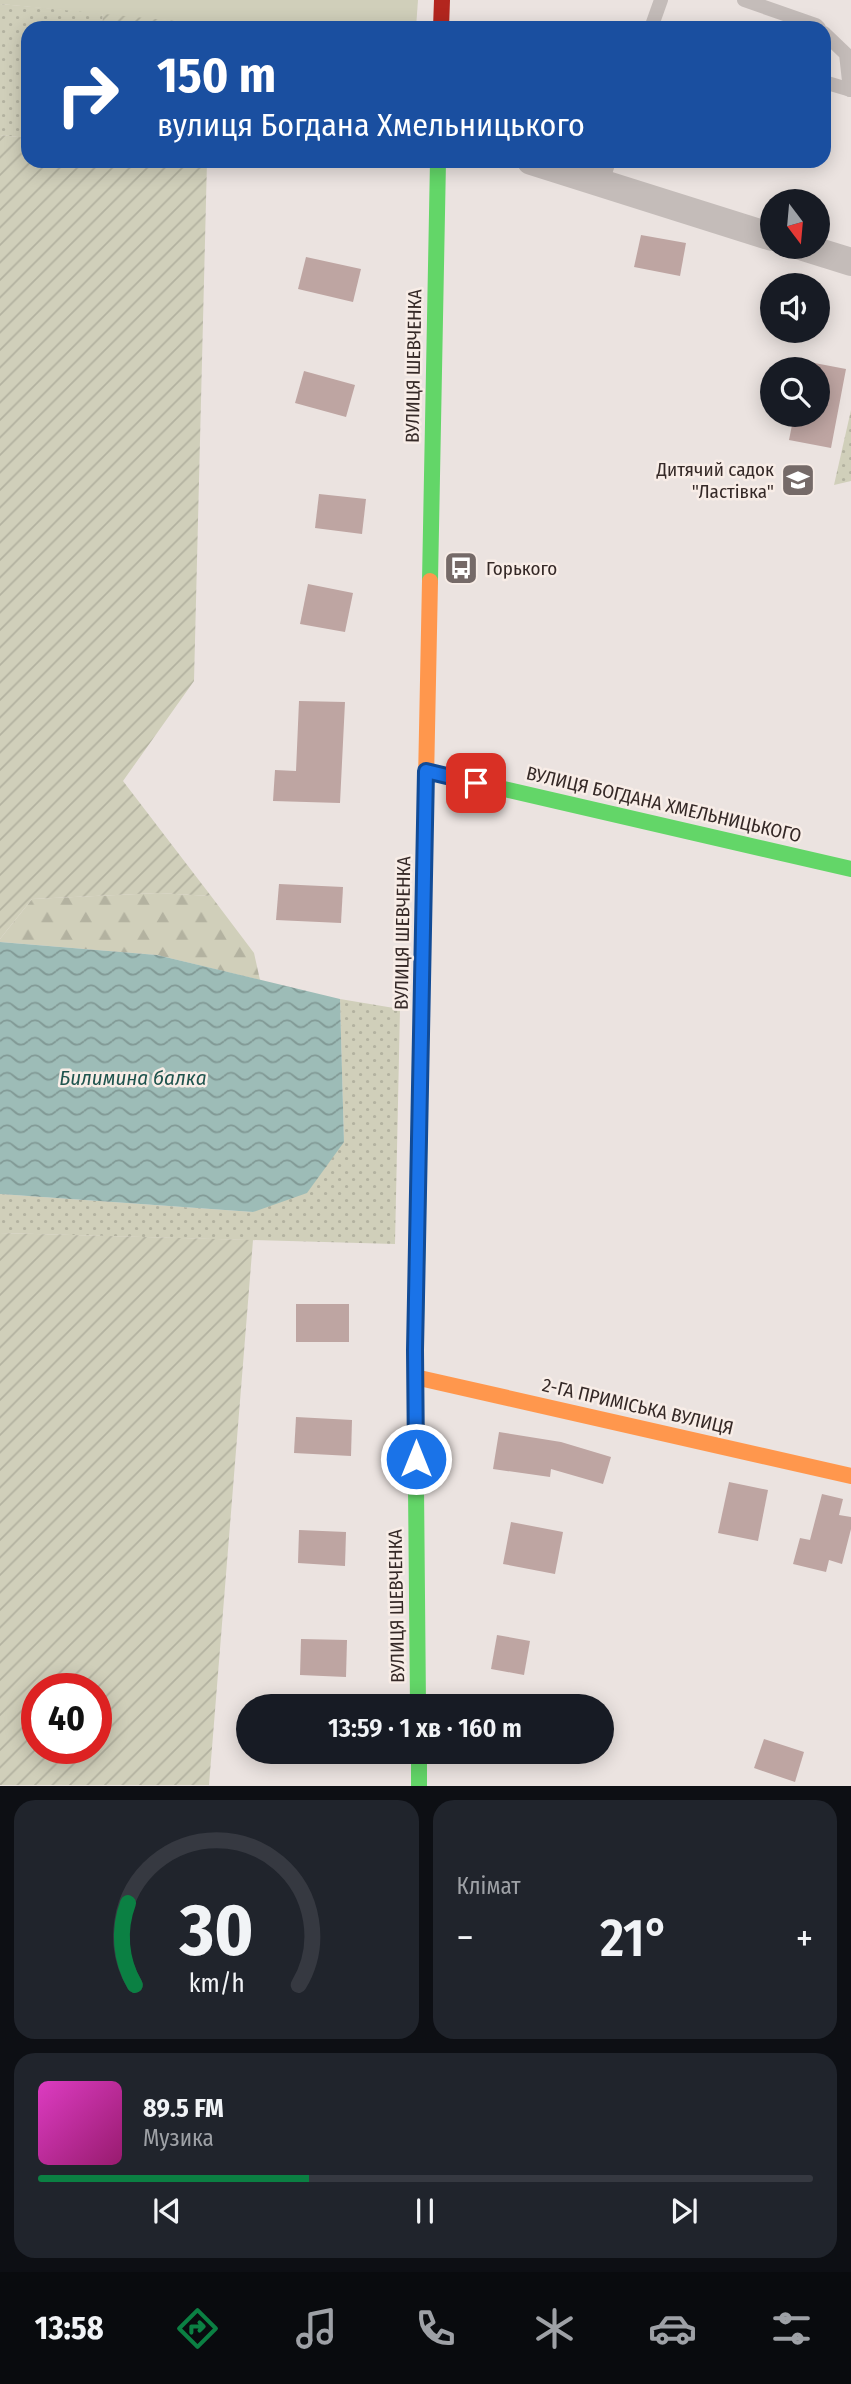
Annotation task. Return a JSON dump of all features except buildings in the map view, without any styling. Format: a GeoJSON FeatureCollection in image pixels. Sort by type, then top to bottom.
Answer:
{"type":"FeatureCollection","features":[{"type":"Feature","properties":{"kind":"street"},"geometry":{"type":"LineString","coordinates":[[442,0],[442,21]]}},
{"type":"Feature","properties":{"kind":"street","name":"ВУЛИЦЯ ШЕВЧЕНКА"},"geometry":{"type":"LineString","coordinates":[[418,1694],[415,1377],[438,168]]}},
{"type":"Feature","properties":{"kind":"street"},"geometry":{"type":"LineString","coordinates":[[579,168],[606,172],[760,232]]}},
{"type":"Feature","properties":{"kind":"street"},"geometry":{"type":"LineString","coordinates":[[830,255],[851,262]]}},
{"type":"Feature","properties":{"kind":"street","name":"ВУЛИЦЯ БОГДАНА ХМЕЛЬНИЦЬКОГО"},"geometry":{"type":"LineString","coordinates":[[426,771],[851,869]]}},
{"type":"Feature","properties":{"kind":"street","name":"2-ГА ПРИМІСЬКА ВУЛИЦЯ"},"geometry":{"type":"LineString","coordinates":[[415,1377],[851,1476]]}},
{"type":"Feature","properties":{"kind":"street"},"geometry":{"type":"LineString","coordinates":[[419,1764],[419,1786]]}},
{"type":"Feature","properties":{"kind":"lane"},"geometry":{"type":"LineString","coordinates":[[654,21],[661,0]]}},
{"type":"Feature","properties":{"kind":"lane"},"geometry":{"type":"LineString","coordinates":[[744,0],[800,21]]}},
{"type":"Feature","properties":{"kind":"lane"},"geometry":{"type":"LineString","coordinates":[[831,40],[846,54],[851,90],[831,84]]}},
{"type":"Feature","properties":{"kind":"green space"},"geometry":{"type":"Polygon","coordinates":[[[0,0],[418,0],[416,21],[177,21],[0,4],[0,0]]]}},
{"type":"Feature","properties":{"kind":"green space"},"geometry":{"type":"Polygon","coordinates":[[[0,4],[103,13],[102,21],[21,21],[21,137],[0,135],[0,4]]]}},
{"type":"Feature","properties":{"kind":"green space"},"geometry":{"type":"Polygon","coordinates":[[[103,13],[181,21],[102,21],[103,13]]]}},
{"type":"Feature","properties":{"kind":"green space"},"geometry":{"type":"Polygon","coordinates":[[[0,135],[21,137],[21,168],[207,168],[194,681],[123,781],[211,896],[158,893],[32,899],[0,939],[0,135]]]}},
{"type":"Feature","properties":{"kind":"green space"},"geometry":{"type":"Polygon","coordinates":[[[851,410],[851,481],[834,485],[851,410]]]}},
{"type":"Feature","properties":{"kind":"green space"},"geometry":{"type":"Polygon","coordinates":[[[158,893],[211,896],[254,953],[260,980],[157,955],[0,942],[32,899],[158,893]]]}},
{"type":"Feature","properties":{"kind":"green space"},"geometry":{"type":"Polygon","coordinates":[[[340,999],[400,1009],[395,1244],[0,1233],[0,1194],[253,1212],[344,1142],[340,999]]]}},
{"type":"Feature","properties":{"kind":"green space"},"geometry":{"type":"Polygon","coordinates":[[[0,1233],[253,1240],[209,1785],[0,1785],[0,1233]]]}},
{"type":"Feature","properties":{"kind":"water","name":"Билимина балка"},"geometry":{"type":"Polygon","coordinates":[[[0,942],[157,955],[340,999],[344,1142],[307,1193],[253,1212],[0,1194],[0,942]]]}},
{"type":"Feature","properties":{"kind":"traffic: fast"},"geometry":{"type":"LineString","coordinates":[[430,581],[438,168]]}},
{"type":"Feature","properties":{"kind":"traffic: fast"},"geometry":{"type":"LineString","coordinates":[[426,771],[851,869]]}},
{"type":"Feature","properties":{"kind":"traffic: fast"},"geometry":{"type":"LineString","coordinates":[[418,1694],[415,1377],[424,880]]}},
{"type":"Feature","properties":{"kind":"traffic: fast"},"geometry":{"type":"LineString","coordinates":[[419,1764],[419,1786]]}},
{"type":"Feature","properties":{"kind":"traffic: slow"},"geometry":{"type":"LineString","coordinates":[[424,880],[430,581]]}},
{"type":"Feature","properties":{"kind":"traffic: slow"},"geometry":{"type":"LineString","coordinates":[[415,1377],[851,1476]]}},
{"type":"Feature","properties":{"kind":"traffic: jam"},"geometry":{"type":"LineString","coordinates":[[441,21],[442,0]]}},
{"type":"Feature","properties":{"kind":"place","name":"Дитячий садок \"Ластівка\""},"geometry":{"type":"Point","coordinates":[798,480]}},
{"type":"Feature","properties":{"kind":"place","name":"Горького"},"geometry":{"type":"Point","coordinates":[461,568]}},
{"type":"Feature","properties":{"kind":"route"},"geometry":{"type":"LineString","coordinates":[[416,1459],[415,1350],[426,771],[476,783]]}}]}
